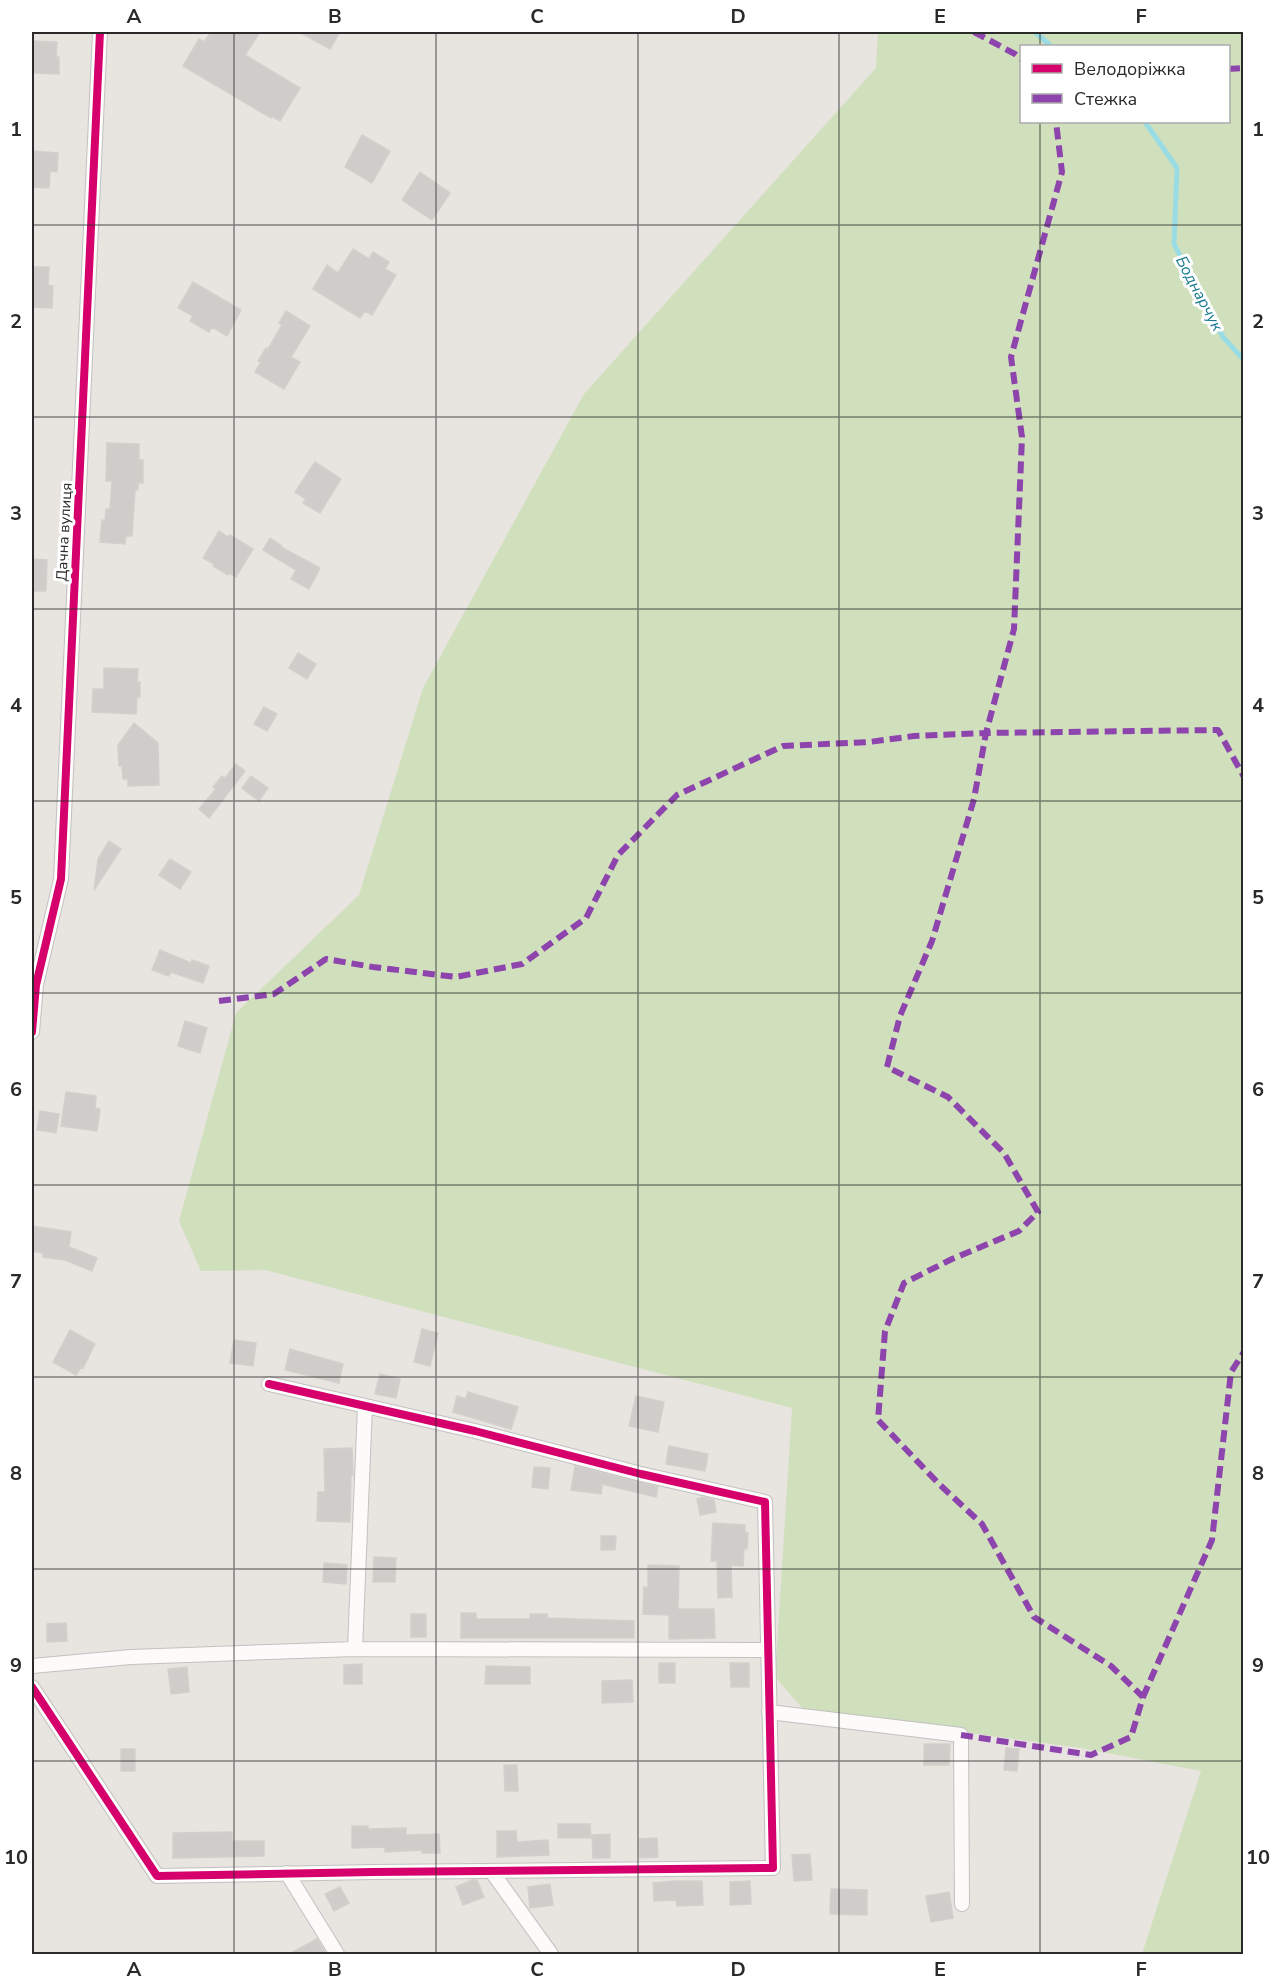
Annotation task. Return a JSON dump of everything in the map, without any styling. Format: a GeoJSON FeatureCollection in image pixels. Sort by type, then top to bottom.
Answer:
{"type":"FeatureCollection","features":[{"type":"Feature","properties":{"kind":"street","name":"Дачна вулиця"},"geometry":{"type":"LineString","coordinates":[[32,1032],[34,985],[62,879],[100,32]]}},
{"type":"Feature","properties":{"kind":"street"},"geometry":{"type":"LineString","coordinates":[[32,1687],[157,1876],[773,1868],[765,1502],[640,1474],[475,1431],[269,1384]]}},
{"type":"Feature","properties":{"kind":"street"},"geometry":{"type":"LineString","coordinates":[[355,1649],[365,1406]]}},
{"type":"Feature","properties":{"kind":"street"},"geometry":{"type":"LineString","coordinates":[[32,1666],[131,1657],[355,1649],[767,1650]]}},
{"type":"Feature","properties":{"kind":"street"},"geometry":{"type":"LineString","coordinates":[[769,1712],[961,1735],[962,1904]]}},
{"type":"Feature","properties":{"kind":"street"},"geometry":{"type":"LineString","coordinates":[[492,1872],[551,1954]]}},
{"type":"Feature","properties":{"kind":"street"},"geometry":{"type":"LineString","coordinates":[[287,1873],[337,1954]]}},
{"type":"Feature","properties":{"kind":"green space"},"geometry":{"type":"Polygon","coordinates":[[[878,32],[1243,32],[1243,1954],[1142,1954],[1201,1771],[1081,1748],[805,1711],[775,1677],[792,1408],[265,1270],[201,1271],[179,1221],[236,1013],[359,895],[423,688],[584,394],[876,68],[878,32]]]}},
{"type":"Feature","properties":{"kind":"building"},"geometry":{"type":"Polygon","coordinates":[[[211,32],[260,32],[245,55],[300,88],[280,121],[272,116],[271,118],[183,66],[199,39],[204,42],[211,32]]]}},
{"type":"Feature","properties":{"kind":"building"},"geometry":{"type":"Polygon","coordinates":[[[299,32],[340,32],[330,49],[299,32]]]}},
{"type":"Feature","properties":{"kind":"building"},"geometry":{"type":"Polygon","coordinates":[[[32,41],[57,42],[56,57],[59,57],[59,74],[32,73],[32,41]]]}},
{"type":"Feature","properties":{"kind":"building"},"geometry":{"type":"Polygon","coordinates":[[[362,135],[390,151],[372,183],[345,167],[362,135]]]}},
{"type":"Feature","properties":{"kind":"building"},"geometry":{"type":"Polygon","coordinates":[[[32,151],[58,153],[57,172],[50,171],[49,188],[32,187],[32,151]]]}},
{"type":"Feature","properties":{"kind":"building"},"geometry":{"type":"Polygon","coordinates":[[[420,172],[450,193],[432,220],[402,200],[420,172]]]}},
{"type":"Feature","properties":{"kind":"building"},"geometry":{"type":"Polygon","coordinates":[[[353,249],[369,259],[373,252],[389,262],[385,269],[396,275],[372,315],[365,311],[360,318],[313,289],[327,265],[338,273],[353,249]]]}},
{"type":"Feature","properties":{"kind":"building"},"geometry":{"type":"Polygon","coordinates":[[[32,267],[49,267],[48,285],[53,286],[52,308],[32,307],[32,267]]]}},
{"type":"Feature","properties":{"kind":"building"},"geometry":{"type":"Polygon","coordinates":[[[193,282],[241,310],[227,336],[212,327],[209,332],[190,321],[193,316],[178,308],[193,282]]]}},
{"type":"Feature","properties":{"kind":"building"},"geometry":{"type":"Polygon","coordinates":[[[286,311],[310,326],[291,357],[300,362],[284,389],[255,372],[261,362],[258,361],[282,325],[279,323],[286,311]]]}},
{"type":"Feature","properties":{"kind":"building"},"geometry":{"type":"Polygon","coordinates":[[[107,443],[139,444],[139,460],[143,460],[143,483],[138,483],[138,490],[135,490],[132,536],[126,536],[125,544],[100,542],[102,520],[105,521],[106,509],[110,509],[112,481],[106,481],[107,443]]]}},
{"type":"Feature","properties":{"kind":"building"},"geometry":{"type":"Polygon","coordinates":[[[315,462],[341,479],[320,513],[303,503],[306,499],[295,492],[315,462]]]}},
{"type":"Feature","properties":{"kind":"building"},"geometry":{"type":"Polygon","coordinates":[[[219,531],[253,549],[236,577],[229,573],[228,575],[203,558],[219,531]]]}},
{"type":"Feature","properties":{"kind":"building"},"geometry":{"type":"Polygon","coordinates":[[[270,538],[281,547],[320,568],[309,589],[291,579],[296,570],[263,550],[270,538]]]}},
{"type":"Feature","properties":{"kind":"building"},"geometry":{"type":"Polygon","coordinates":[[[32,559],[47,560],[46,591],[32,591],[32,559]]]}},
{"type":"Feature","properties":{"kind":"building"},"geometry":{"type":"Polygon","coordinates":[[[298,653],[316,664],[307,679],[289,668],[298,653]]]}},
{"type":"Feature","properties":{"kind":"building"},"geometry":{"type":"Polygon","coordinates":[[[104,668],[138,669],[137,682],[140,682],[140,697],[137,697],[136,714],[92,712],[93,689],[104,689],[104,668]]]}},
{"type":"Feature","properties":{"kind":"building"},"geometry":{"type":"Polygon","coordinates":[[[264,707],[277,714],[267,731],[254,724],[264,707]]]}},
{"type":"Feature","properties":{"kind":"building"},"geometry":{"type":"Polygon","coordinates":[[[134,723],[158,743],[159,785],[128,786],[128,779],[123,779],[122,766],[119,766],[118,745],[134,723]]]}},
{"type":"Feature","properties":{"kind":"building"},"geometry":{"type":"Polygon","coordinates":[[[236,764],[245,771],[209,818],[199,809],[216,789],[213,787],[222,776],[225,778],[236,764]]]}},
{"type":"Feature","properties":{"kind":"building"},"geometry":{"type":"Polygon","coordinates":[[[251,776],[268,788],[259,801],[242,788],[251,776]]]}},
{"type":"Feature","properties":{"kind":"building"},"geometry":{"type":"Polygon","coordinates":[[[109,841],[121,849],[94,890],[98,859],[109,841]]]}},
{"type":"Feature","properties":{"kind":"building"},"geometry":{"type":"Polygon","coordinates":[[[170,859],[191,872],[180,889],[159,875],[170,859]]]}},
{"type":"Feature","properties":{"kind":"building"},"geometry":{"type":"Polygon","coordinates":[[[160,950],[191,963],[192,960],[209,966],[203,983],[171,972],[169,976],[152,970],[160,950]]]}},
{"type":"Feature","properties":{"kind":"building"},"geometry":{"type":"Polygon","coordinates":[[[185,1021],[207,1028],[200,1053],[178,1046],[185,1021]]]}},
{"type":"Feature","properties":{"kind":"building"},"geometry":{"type":"Polygon","coordinates":[[[66,1092],[96,1096],[95,1108],[100,1109],[97,1131],[61,1126],[66,1092]]]}},
{"type":"Feature","properties":{"kind":"building"},"geometry":{"type":"Polygon","coordinates":[[[40,1111],[59,1114],[56,1133],[37,1130],[40,1111]]]}},
{"type":"Feature","properties":{"kind":"building"},"geometry":{"type":"Polygon","coordinates":[[[32,1226],[71,1232],[69,1247],[97,1258],[92,1271],[65,1260],[43,1257],[43,1253],[32,1251],[32,1226]]]}},
{"type":"Feature","properties":{"kind":"building"},"geometry":{"type":"Polygon","coordinates":[[[422,1329],[438,1333],[430,1366],[414,1362],[422,1329]]]}},
{"type":"Feature","properties":{"kind":"building"},"geometry":{"type":"Polygon","coordinates":[[[70,1330],[95,1344],[83,1368],[81,1367],[76,1375],[53,1362],[70,1330]]]}},
{"type":"Feature","properties":{"kind":"building"},"geometry":{"type":"Polygon","coordinates":[[[234,1340],[256,1343],[253,1366],[230,1363],[234,1340]]]}},
{"type":"Feature","properties":{"kind":"building"},"geometry":{"type":"Polygon","coordinates":[[[290,1349],[343,1364],[339,1383],[285,1370],[290,1349]]]}},
{"type":"Feature","properties":{"kind":"building"},"geometry":{"type":"Polygon","coordinates":[[[380,1374],[400,1379],[396,1398],[375,1394],[380,1374]]]}},
{"type":"Feature","properties":{"kind":"building"},"geometry":{"type":"Polygon","coordinates":[[[468,1392],[518,1407],[511,1429],[453,1412],[457,1396],[466,1399],[468,1392]]]}},
{"type":"Feature","properties":{"kind":"building"},"geometry":{"type":"Polygon","coordinates":[[[636,1396],[664,1402],[658,1432],[629,1426],[636,1396]]]}},
{"type":"Feature","properties":{"kind":"building"},"geometry":{"type":"Polygon","coordinates":[[[669,1446],[708,1454],[705,1471],[666,1464],[669,1446]]]}},
{"type":"Feature","properties":{"kind":"building"},"geometry":{"type":"Polygon","coordinates":[[[352,1448],[350,1522],[317,1521],[318,1492],[325,1492],[324,1449],[352,1448]]]}},
{"type":"Feature","properties":{"kind":"building"},"geometry":{"type":"Polygon","coordinates":[[[575,1466],[658,1487],[656,1497],[602,1484],[601,1494],[571,1490],[575,1466]]]}},
{"type":"Feature","properties":{"kind":"building"},"geometry":{"type":"Polygon","coordinates":[[[534,1467],[550,1468],[548,1489],[532,1487],[534,1467]]]}},
{"type":"Feature","properties":{"kind":"building"},"geometry":{"type":"Polygon","coordinates":[[[703,1497],[714,1500],[716,1512],[700,1515],[697,1499],[703,1497]]]}},
{"type":"Feature","properties":{"kind":"building"},"geometry":{"type":"Polygon","coordinates":[[[713,1523],[745,1525],[745,1533],[748,1533],[743,1566],[731,1565],[732,1597],[718,1598],[717,1561],[711,1561],[713,1523]]]}},
{"type":"Feature","properties":{"kind":"building"},"geometry":{"type":"Polygon","coordinates":[[[601,1536],[616,1536],[615,1550],[601,1550],[601,1536]]]}},
{"type":"Feature","properties":{"kind":"building"},"geometry":{"type":"Polygon","coordinates":[[[374,1557],[396,1558],[395,1582],[373,1582],[374,1557]]]}},
{"type":"Feature","properties":{"kind":"building"},"geometry":{"type":"Polygon","coordinates":[[[324,1563],[347,1565],[346,1584],[323,1582],[324,1563]]]}},
{"type":"Feature","properties":{"kind":"building"},"geometry":{"type":"Polygon","coordinates":[[[648,1565],[679,1566],[678,1609],[714,1609],[715,1638],[669,1639],[669,1615],[643,1614],[644,1587],[648,1588],[648,1565]]]}},
{"type":"Feature","properties":{"kind":"building"},"geometry":{"type":"Polygon","coordinates":[[[461,1613],[476,1613],[476,1619],[530,1619],[530,1614],[547,1614],[547,1618],[634,1621],[634,1638],[461,1638],[461,1613]]]}},
{"type":"Feature","properties":{"kind":"building"},"geometry":{"type":"Polygon","coordinates":[[[411,1614],[426,1614],[426,1637],[411,1637],[411,1614]]]}},
{"type":"Feature","properties":{"kind":"building"},"geometry":{"type":"Polygon","coordinates":[[[66,1623],[67,1641],[47,1642],[47,1624],[66,1623]]]}},
{"type":"Feature","properties":{"kind":"building"},"geometry":{"type":"Polygon","coordinates":[[[659,1663],[675,1663],[675,1683],[659,1683],[659,1663]]]}},
{"type":"Feature","properties":{"kind":"building"},"geometry":{"type":"Polygon","coordinates":[[[730,1663],[749,1663],[749,1687],[731,1687],[730,1663]]]}},
{"type":"Feature","properties":{"kind":"building"},"geometry":{"type":"Polygon","coordinates":[[[362,1664],[362,1684],[344,1684],[344,1665],[362,1664]]]}},
{"type":"Feature","properties":{"kind":"building"},"geometry":{"type":"Polygon","coordinates":[[[486,1666],[530,1667],[530,1684],[485,1684],[486,1666]]]}},
{"type":"Feature","properties":{"kind":"building"},"geometry":{"type":"Polygon","coordinates":[[[187,1667],[189,1692],[171,1694],[168,1669],[187,1667]]]}},
{"type":"Feature","properties":{"kind":"building"},"geometry":{"type":"Polygon","coordinates":[[[632,1680],[633,1702],[602,1703],[602,1681],[632,1680]]]}},
{"type":"Feature","properties":{"kind":"building"},"geometry":{"type":"Polygon","coordinates":[[[924,1744],[950,1744],[949,1765],[924,1765],[924,1744]]]}},
{"type":"Feature","properties":{"kind":"building"},"geometry":{"type":"Polygon","coordinates":[[[1006,1748],[1019,1749],[1017,1771],[1004,1770],[1006,1748]]]}},
{"type":"Feature","properties":{"kind":"building"},"geometry":{"type":"Polygon","coordinates":[[[121,1749],[135,1749],[135,1771],[121,1771],[121,1749]]]}},
{"type":"Feature","properties":{"kind":"building"},"geometry":{"type":"Polygon","coordinates":[[[504,1765],[517,1765],[518,1791],[505,1791],[504,1765]]]}},
{"type":"Feature","properties":{"kind":"building"},"geometry":{"type":"Polygon","coordinates":[[[558,1824],[590,1824],[591,1838],[558,1838],[558,1824]]]}},
{"type":"Feature","properties":{"kind":"building"},"geometry":{"type":"Polygon","coordinates":[[[352,1826],[368,1826],[368,1829],[406,1828],[406,1835],[439,1834],[440,1853],[422,1853],[422,1850],[385,1852],[385,1847],[352,1848],[352,1826]]]}},
{"type":"Feature","properties":{"kind":"building"},"geometry":{"type":"Polygon","coordinates":[[[497,1831],[516,1831],[517,1842],[548,1840],[549,1855],[497,1857],[497,1831]]]}},
{"type":"Feature","properties":{"kind":"building"},"geometry":{"type":"Polygon","coordinates":[[[232,1832],[232,1841],[264,1841],[264,1856],[173,1858],[173,1833],[232,1832]]]}},
{"type":"Feature","properties":{"kind":"building"},"geometry":{"type":"Polygon","coordinates":[[[610,1834],[610,1858],[593,1858],[592,1835],[610,1834]]]}},
{"type":"Feature","properties":{"kind":"building"},"geometry":{"type":"Polygon","coordinates":[[[657,1838],[658,1857],[640,1858],[639,1839],[657,1838]]]}},
{"type":"Feature","properties":{"kind":"building"},"geometry":{"type":"Polygon","coordinates":[[[810,1854],[812,1880],[794,1881],[792,1855],[810,1854]]]}},
{"type":"Feature","properties":{"kind":"building"},"geometry":{"type":"Polygon","coordinates":[[[477,1880],[484,1897],[463,1905],[456,1887],[477,1880]]]}},
{"type":"Feature","properties":{"kind":"building"},"geometry":{"type":"Polygon","coordinates":[[[702,1881],[703,1905],[677,1906],[676,1900],[654,1901],[653,1883],[702,1881]]]}},
{"type":"Feature","properties":{"kind":"building"},"geometry":{"type":"Polygon","coordinates":[[[750,1881],[751,1904],[730,1905],[730,1882],[750,1881]]]}},
{"type":"Feature","properties":{"kind":"building"},"geometry":{"type":"Polygon","coordinates":[[[550,1884],[553,1905],[530,1908],[528,1887],[550,1884]]]}},
{"type":"Feature","properties":{"kind":"building"},"geometry":{"type":"Polygon","coordinates":[[[340,1887],[349,1903],[334,1911],[325,1894],[340,1887]]]}},
{"type":"Feature","properties":{"kind":"building"},"geometry":{"type":"Polygon","coordinates":[[[831,1889],[867,1890],[867,1915],[830,1914],[831,1889]]]}},
{"type":"Feature","properties":{"kind":"building"},"geometry":{"type":"Polygon","coordinates":[[[949,1892],[953,1918],[931,1922],[926,1896],[949,1892]]]}},
{"type":"Feature","properties":{"kind":"building"},"geometry":{"type":"Polygon","coordinates":[[[317,1939],[326,1954],[289,1954],[317,1939]]]}},
{"type":"Feature","properties":{"kind":"waterway","name":"Боднарчук"},"geometry":{"type":"LineString","coordinates":[[1035,32],[1050,45]]}},
{"type":"Feature","properties":{"kind":"waterway","name":"Боднарчук"},"geometry":{"type":"LineString","coordinates":[[1146,123],[1177,168],[1174,244],[1223,337],[1244,360]]}},
{"type":"Feature","properties":{"kind":"marked path"},"geometry":{"type":"LineString","coordinates":[[974,32],[1020,58]]}},
{"type":"Feature","properties":{"kind":"marked path"},"geometry":{"type":"LineString","coordinates":[[1230,69],[1244,68]]}},
{"type":"Feature","properties":{"kind":"marked path"},"geometry":{"type":"LineString","coordinates":[[219,1001],[274,994],[326,959],[456,977],[522,964],[586,918],[618,855],[677,795],[783,746],[986,733],[1014,629],[1022,437],[1011,357],[1062,172],[1056,123]]}},
{"type":"Feature","properties":{"kind":"marked path"},"geometry":{"type":"LineString","coordinates":[[961,1735],[1091,1755],[1131,1737],[1143,1697],[1111,1666],[1034,1617],[982,1524],[939,1484],[878,1420],[885,1331],[904,1283],[952,1259],[1019,1231],[1038,1212],[1004,1153],[948,1097],[887,1067],[900,1016],[932,941],[974,799],[986,733],[1218,730],[1244,777]]}},
{"type":"Feature","properties":{"kind":"marked path"},"geometry":{"type":"LineString","coordinates":[[1143,1697],[1212,1540],[1231,1372],[1244,1352]]}},
{"type":"Feature","properties":{"kind":"cycle path"},"geometry":{"type":"LineString","coordinates":[[32,1032],[36,985],[61,879],[100,32]]}},
{"type":"Feature","properties":{"kind":"cycle path"},"geometry":{"type":"LineString","coordinates":[[32,1687],[157,1876],[773,1868],[765,1502],[641,1474],[475,1431],[269,1384]]}}]}
